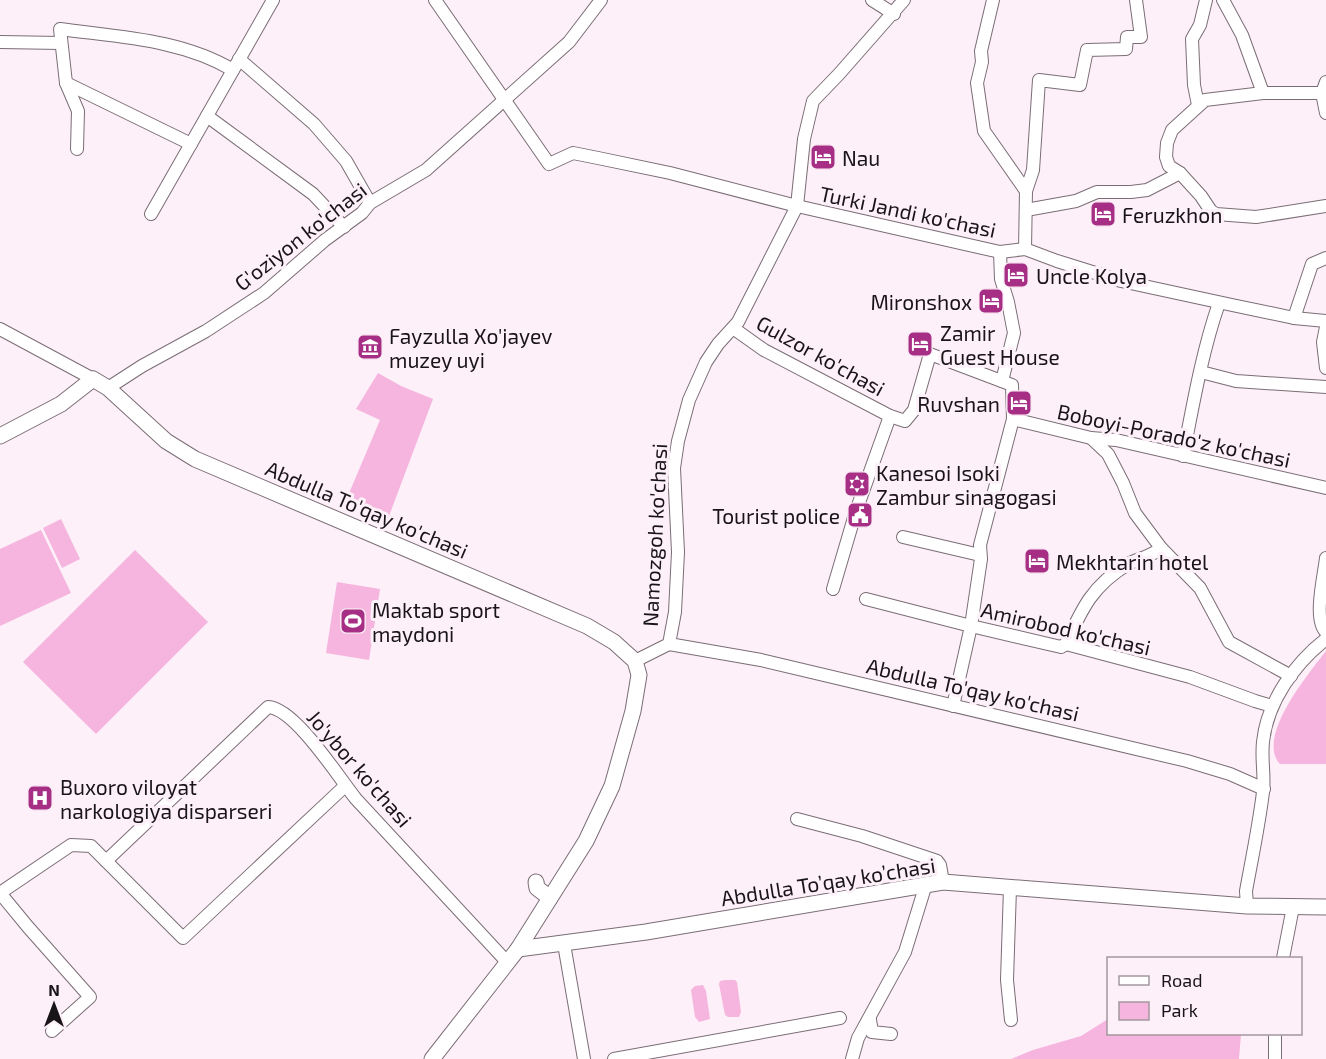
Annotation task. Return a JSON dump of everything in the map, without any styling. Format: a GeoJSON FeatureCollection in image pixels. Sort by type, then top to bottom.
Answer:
{"type":"FeatureCollection","features":[{"type":"Feature","properties":{"kind":"street"},"geometry":{"type":"LineString","coordinates":[[151,214],[273,0]]}},
{"type":"Feature","properties":{"kind":"street"},"geometry":{"type":"LineString","coordinates":[[435,0],[504,100]]}},
{"type":"Feature","properties":{"kind":"street","name":"G'oziyon ko'chasi"},"geometry":{"type":"LineString","coordinates":[[108,388],[142,366],[206,331],[264,293],[362,213],[370,203],[426,170],[569,42],[601,0]]}},
{"type":"Feature","properties":{"kind":"street"},"geometry":{"type":"LineString","coordinates":[[872,0],[894,14]]}},
{"type":"Feature","properties":{"kind":"street","name":"Namozgoh ko'chasi"},"geometry":{"type":"LineString","coordinates":[[635,661],[669,644],[675,612],[678,552],[674,468],[676,448],[689,400],[706,362],[733,328],[747,305],[797,206],[804,139],[813,100],[894,14],[904,0]]}},
{"type":"Feature","properties":{"kind":"street"},"geometry":{"type":"LineString","coordinates":[[993,0],[981,51],[982,62],[977,83],[984,131],[1026,191]]}},
{"type":"Feature","properties":{"kind":"street"},"geometry":{"type":"LineString","coordinates":[[1025,249],[1026,191],[1033,170],[1040,80],[1080,85],[1087,50],[1126,49],[1127,37],[1141,37],[1136,0]]}},
{"type":"Feature","properties":{"kind":"street"},"geometry":{"type":"LineString","coordinates":[[1198,105],[1194,85],[1192,39],[1200,25],[1206,0]]}},
{"type":"Feature","properties":{"kind":"street"},"geometry":{"type":"LineString","coordinates":[[1224,0],[1242,35],[1263,93]]}},
{"type":"Feature","properties":{"kind":"street"},"geometry":{"type":"LineString","coordinates":[[77,149],[78,111],[66,82],[60,29],[171,44],[220,62],[236,64],[314,124],[346,160],[370,203]]}},
{"type":"Feature","properties":{"kind":"street"},"geometry":{"type":"LineString","coordinates":[[0,42],[61,43]]}},
{"type":"Feature","properties":{"kind":"street"},"geometry":{"type":"LineString","coordinates":[[66,82],[191,144]]}},
{"type":"Feature","properties":{"kind":"street"},"geometry":{"type":"LineString","coordinates":[[1326,113],[1324,88],[1205,100],[1172,130],[1167,143],[1166,157],[1169,166],[1180,173],[1216,214],[1256,217],[1326,206]]}},
{"type":"Feature","properties":{"kind":"street","name":"Turki Jandi ko'chasi"},"geometry":{"type":"LineString","coordinates":[[504,100],[549,164],[573,153],[598,158],[1000,252],[1025,249],[1121,280],[1219,303],[1294,318],[1326,321]]}},
{"type":"Feature","properties":{"kind":"street"},"geometry":{"type":"LineString","coordinates":[[207,116],[313,194],[344,226]]}},
{"type":"Feature","properties":{"kind":"street"},"geometry":{"type":"LineString","coordinates":[[1026,210],[1076,201],[1097,192],[1147,190],[1180,173]]}},
{"type":"Feature","properties":{"kind":"street"},"geometry":{"type":"LineString","coordinates":[[1000,252],[1001,279],[1014,333],[1002,381]]}},
{"type":"Feature","properties":{"kind":"street"},"geometry":{"type":"LineString","coordinates":[[1294,318],[1312,264],[1326,258]]}},
{"type":"Feature","properties":{"kind":"street"},"geometry":{"type":"LineString","coordinates":[[1184,456],[1196,387],[1210,328],[1219,303]]}},
{"type":"Feature","properties":{"kind":"street"},"geometry":{"type":"LineString","coordinates":[[1326,327],[1323,342],[1326,368]]}},
{"type":"Feature","properties":{"kind":"street","name":"Gulzor ko'chasi"},"geometry":{"type":"LineString","coordinates":[[733,328],[764,350],[890,416]]}},
{"type":"Feature","properties":{"kind":"street"},"geometry":{"type":"LineString","coordinates":[[0,329],[93,378],[61,404],[0,436]]}},
{"type":"Feature","properties":{"kind":"street"},"geometry":{"type":"LineString","coordinates":[[833,589],[856,511],[890,416],[904,420],[910,417],[930,354],[1012,385],[1013,418],[983,535],[971,626],[954,706]]}},
{"type":"Feature","properties":{"kind":"street"},"geometry":{"type":"LineString","coordinates":[[1201,372],[1236,381],[1326,387]]}},
{"type":"Feature","properties":{"kind":"street","name":"Abdulla To'qay ko'chasi"},"geometry":{"type":"LineString","coordinates":[[93,378],[108,388],[166,441],[195,459],[587,626],[614,642],[635,661]]}},
{"type":"Feature","properties":{"kind":"street","name":"Boboyi-Porado'z ko'chasi"},"geometry":{"type":"LineString","coordinates":[[1013,418],[1091,438],[1116,440],[1326,488]]}},
{"type":"Feature","properties":{"kind":"street"},"geometry":{"type":"LineString","coordinates":[[1091,438],[1108,454],[1136,513],[1161,549],[1200,588],[1229,642],[1291,676]]}},
{"type":"Feature","properties":{"kind":"street"},"geometry":{"type":"LineString","coordinates":[[903,537],[980,555]]}},
{"type":"Feature","properties":{"kind":"street"},"geometry":{"type":"LineString","coordinates":[[1066,644],[1081,610],[1094,592],[1116,571],[1131,562],[1153,555],[1161,549]]}},
{"type":"Feature","properties":{"kind":"street"},"geometry":{"type":"LineString","coordinates":[[1326,558],[1319,616],[1322,628],[1326,632]]}},
{"type":"Feature","properties":{"kind":"street","name":"Amirobod ko'chasi"},"geometry":{"type":"LineString","coordinates":[[866,599],[1061,647],[1066,644],[1190,677],[1272,706]]}},
{"type":"Feature","properties":{"kind":"street"},"geometry":{"type":"LineString","coordinates":[[1247,906],[1246,891],[1264,789],[1263,739],[1272,706],[1291,676],[1326,639]]}},
{"type":"Feature","properties":{"kind":"street","name":"Abdulla To'qay ko'chasi"},"geometry":{"type":"LineString","coordinates":[[669,644],[761,660],[1187,761],[1230,774],[1264,789]]}},
{"type":"Feature","properties":{"kind":"street"},"geometry":{"type":"LineString","coordinates":[[432,1059],[518,949],[586,841],[612,786],[637,690],[639,675],[635,661]]}},
{"type":"Feature","properties":{"kind":"street","name":"Jo'ybor ko'chasi"},"geometry":{"type":"LineString","coordinates":[[106,861],[268,707],[275,707],[296,723],[334,768],[345,786],[507,962]]}},
{"type":"Feature","properties":{"kind":"street"},"geometry":{"type":"LineString","coordinates":[[51,1031],[90,997],[0,893],[71,845],[91,846],[183,938],[345,786]]}},
{"type":"Feature","properties":{"kind":"street"},"geometry":{"type":"LineString","coordinates":[[797,819],[862,836],[933,860],[940,865],[943,882]]}},
{"type":"Feature","properties":{"kind":"street"},"geometry":{"type":"LineString","coordinates":[[536,882],[537,888],[550,898]]}},
{"type":"Feature","properties":{"kind":"street","name":"Abdulla To’qay ko’chasi"},"geometry":{"type":"LineString","coordinates":[[518,949],[646,932],[943,882],[1247,906],[1326,907]]}},
{"type":"Feature","properties":{"kind":"street"},"geometry":{"type":"LineString","coordinates":[[852,1059],[858,1038],[870,1020],[905,952],[926,884]]}},
{"type":"Feature","properties":{"kind":"street"},"geometry":{"type":"LineString","coordinates":[[1010,888],[1007,980],[1011,1020]]}},
{"type":"Feature","properties":{"kind":"street"},"geometry":{"type":"LineString","coordinates":[[1283,957],[1293,907]]}},
{"type":"Feature","properties":{"kind":"street"},"geometry":{"type":"LineString","coordinates":[[564,944],[584,1059]]}},
{"type":"Feature","properties":{"kind":"street"},"geometry":{"type":"LineString","coordinates":[[614,1059],[840,1018]]}},
{"type":"Feature","properties":{"kind":"street"},"geometry":{"type":"LineString","coordinates":[[870,1020],[872,1032],[891,1034]]}},
{"type":"Feature","properties":{"kind":"street"},"geometry":{"type":"LineString","coordinates":[[1275,1035],[1275,1059]]}},
{"type":"Feature","properties":{"kind":"green space"},"geometry":{"type":"Polygon","coordinates":[[[378,373],[401,386],[433,399],[389,516],[347,498],[380,420],[356,409],[378,373]]]}},
{"type":"Feature","properties":{"kind":"green space"},"geometry":{"type":"Polygon","coordinates":[[[61,519],[80,559],[62,568],[43,528],[61,519]]]}},
{"type":"Feature","properties":{"kind":"green space"},"geometry":{"type":"Polygon","coordinates":[[[41,530],[71,593],[0,626],[0,549],[41,530]]]}},
{"type":"Feature","properties":{"kind":"green space"},"geometry":{"type":"Polygon","coordinates":[[[135,550],[208,622],[96,734],[23,662],[135,550]]]}},
{"type":"Feature","properties":{"kind":"green space","name":"Maktab sport maydoni"},"geometry":{"type":"Polygon","coordinates":[[[337,582],[380,589],[369,660],[326,653],[337,582]]]}},
{"type":"Feature","properties":{"kind":"green space"},"geometry":{"type":"Polygon","coordinates":[[[1326,651],[1326,764],[1280,764],[1274,752],[1274,738],[1279,722],[1298,689],[1326,651]]]}},
{"type":"Feature","properties":{"kind":"green space"},"geometry":{"type":"Polygon","coordinates":[[[720,981],[737,982],[741,1012],[739,1017],[725,1015],[719,984],[720,981]]]}},
{"type":"Feature","properties":{"kind":"green space"},"geometry":{"type":"Polygon","coordinates":[[[703,985],[710,1019],[699,1022],[695,1017],[691,990],[695,986],[703,985]]]}},
{"type":"Feature","properties":{"kind":"green space"},"geometry":{"type":"Polygon","coordinates":[[[1107,1020],[1107,1035],[1241,1035],[1239,1059],[1011,1059],[1081,1036],[1107,1020]]]}},
{"type":"Feature","properties":{"kind":"place","name":"Nau"},"geometry":{"type":"Point","coordinates":[823,157]}},
{"type":"Feature","properties":{"kind":"place","name":"Feruzkhon"},"geometry":{"type":"Point","coordinates":[1103,214]}},
{"type":"Feature","properties":{"kind":"place","name":"Uncle Kolya"},"geometry":{"type":"Point","coordinates":[1016,275]}},
{"type":"Feature","properties":{"kind":"place","name":"Mironshox"},"geometry":{"type":"Point","coordinates":[991,301]}},
{"type":"Feature","properties":{"kind":"place","name":"Zamir Guest House"},"geometry":{"type":"Point","coordinates":[920,344]}},
{"type":"Feature","properties":{"kind":"place","name":"Fayzulla Xo'jayev muzey uyi"},"geometry":{"type":"Point","coordinates":[370,347]}},
{"type":"Feature","properties":{"kind":"place","name":"Ruvshan"},"geometry":{"type":"Point","coordinates":[1019,403]}},
{"type":"Feature","properties":{"kind":"place","name":"Kanesoi Isoki Zambur sinagogasi"},"geometry":{"type":"Point","coordinates":[857,484]}},
{"type":"Feature","properties":{"kind":"place","name":"Tourist police"},"geometry":{"type":"Point","coordinates":[860,515]}},
{"type":"Feature","properties":{"kind":"place","name":"Mekhtarin hotel"},"geometry":{"type":"Point","coordinates":[1037,561]}},
{"type":"Feature","properties":{"kind":"place","name":"Maktab sport maydoni"},"geometry":{"type":"Point","coordinates":[353,621]}},
{"type":"Feature","properties":{"kind":"place","name":"Buxoro viloyat narkologiya disparseri"},"geometry":{"type":"Point","coordinates":[40,798]}}]}
